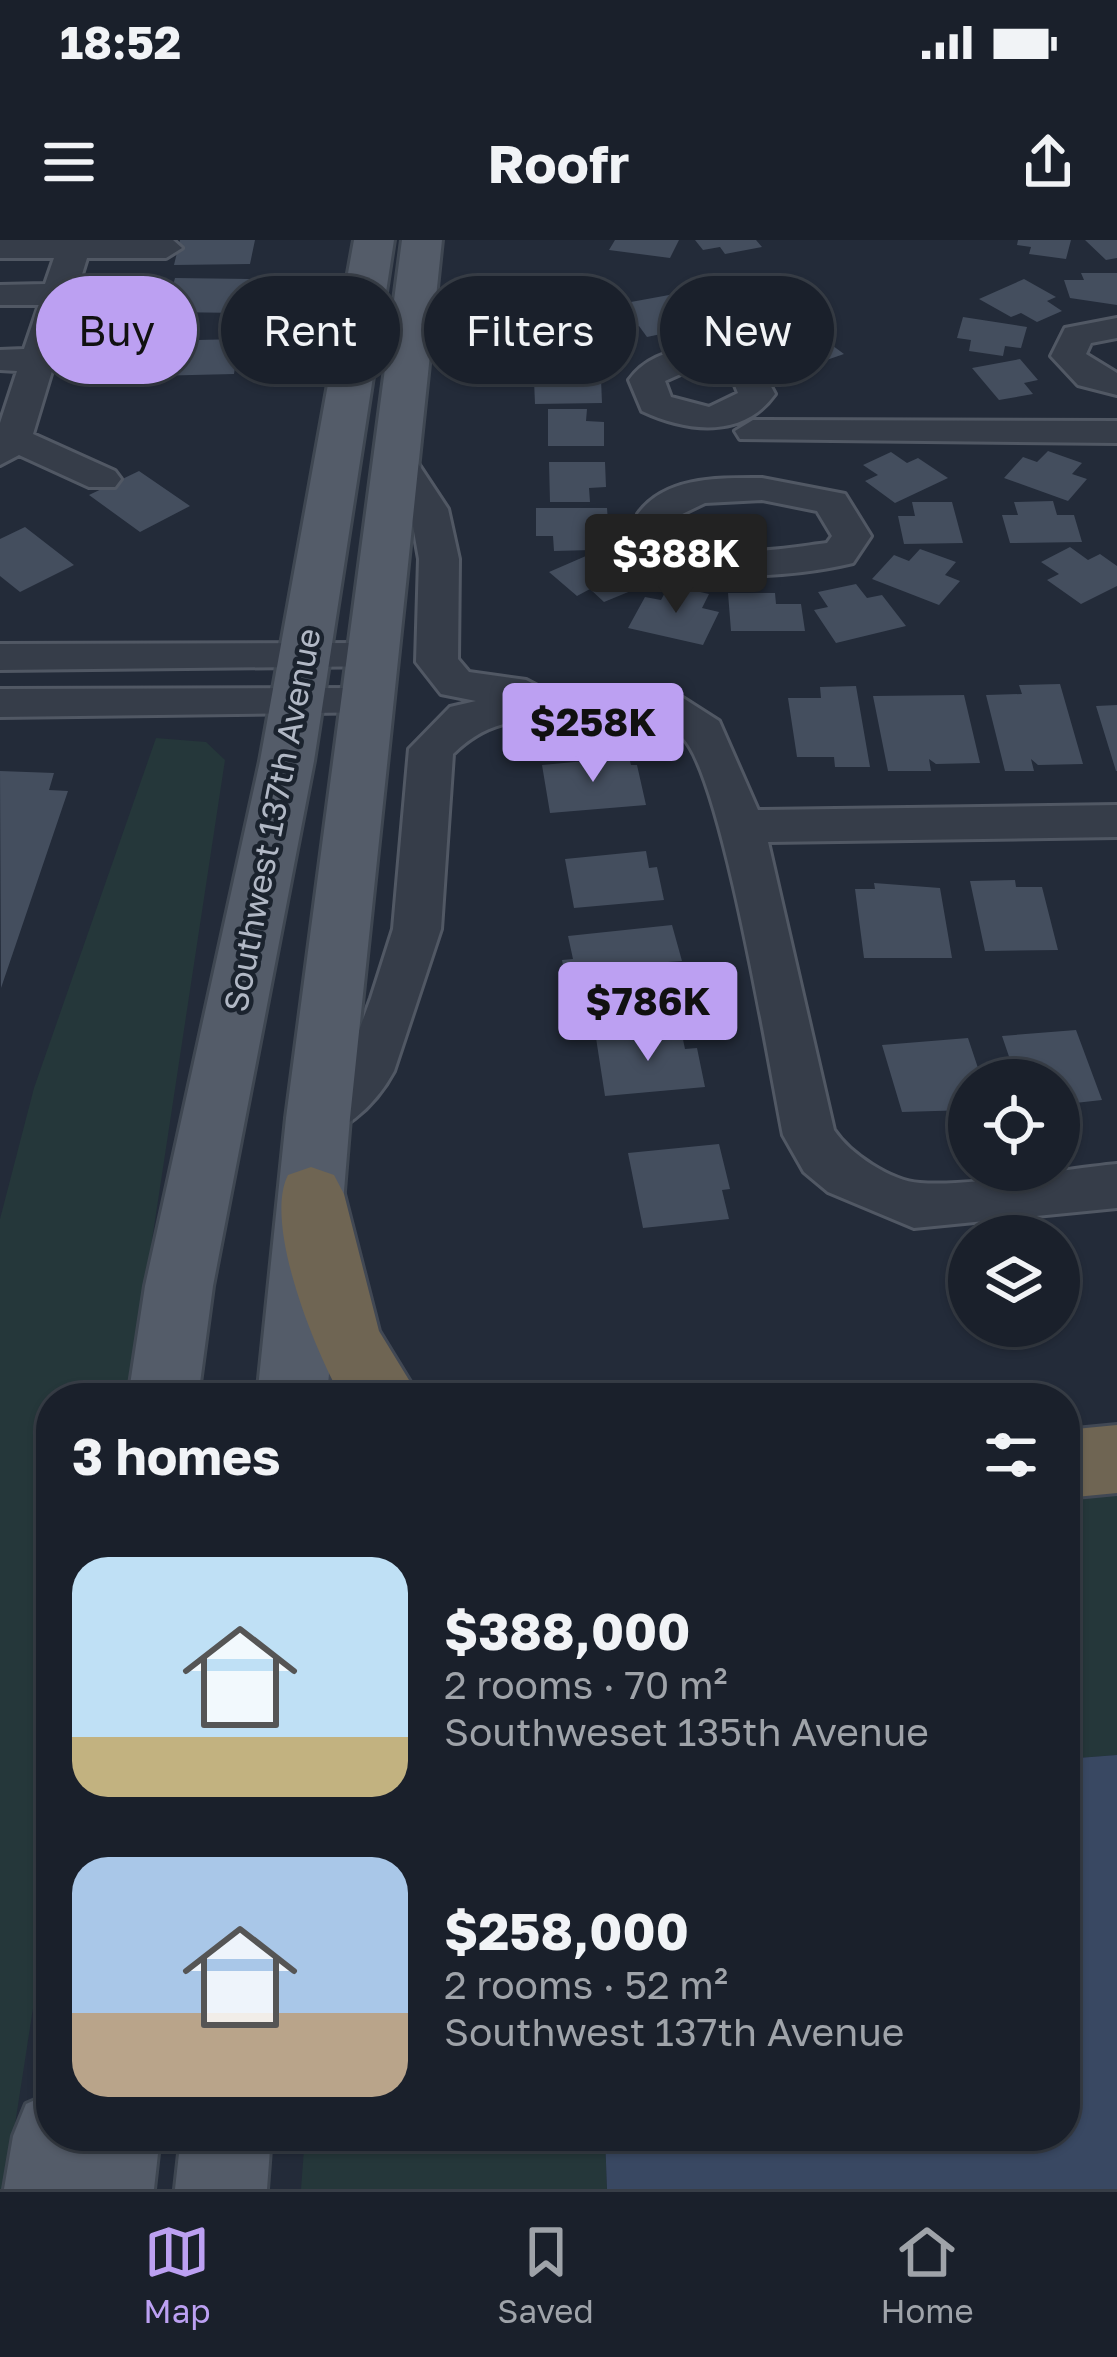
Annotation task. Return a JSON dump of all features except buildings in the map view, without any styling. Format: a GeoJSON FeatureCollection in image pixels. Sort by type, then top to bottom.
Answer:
{"type":"FeatureCollection","features":[{"type":"Feature","properties":{"kind":"highway"},"geometry":{"type":"LineString","coordinates":[[310,1194],[337,1307],[370,1383]]}},
{"type":"Feature","properties":{"kind":"highway"},"geometry":{"type":"LineString","coordinates":[[1080,1463],[1117,1459]]}},
{"type":"Feature","properties":{"kind":"main road","name":"Southwest 137th Avenue"},"geometry":{"type":"LineString","coordinates":[[165,1383],[179,1286],[300,680],[374,240]]}},
{"type":"Feature","properties":{"kind":"main road","name":"Southwest 137th Avenue"},"geometry":{"type":"LineString","coordinates":[[293,1383],[318,1118],[422,240]]}},
{"type":"Feature","properties":{"kind":"main road"},"geometry":{"type":"LineString","coordinates":[[208,1383],[250,934]]}},
{"type":"Feature","properties":{"kind":"main road"},"geometry":{"type":"LineString","coordinates":[[50,2189],[56,2151]]}},
{"type":"Feature","properties":{"kind":"main road"},"geometry":{"type":"LineString","coordinates":[[108,2189],[113,2151]]}},
{"type":"Feature","properties":{"kind":"main road"},"geometry":{"type":"LineString","coordinates":[[221,2189],[225,2151]]}},
{"type":"Feature","properties":{"kind":"street"},"geometry":{"type":"LineString","coordinates":[[64,276],[74,244]]}},
{"type":"Feature","properties":{"kind":"street"},"geometry":{"type":"LineString","coordinates":[[0,248],[74,244],[166,248]]}},
{"type":"Feature","properties":{"kind":"street"},"geometry":{"type":"LineString","coordinates":[[0,295],[36,295]]}},
{"type":"Feature","properties":{"kind":"street"},"geometry":{"type":"LineString","coordinates":[[1117,328],[1077,335],[1068,356],[1090,377],[1117,384]]}},
{"type":"Feature","properties":{"kind":"street"},"geometry":{"type":"LineString","coordinates":[[0,361],[36,360]]}},
{"type":"Feature","properties":{"kind":"street"},"geometry":{"type":"LineString","coordinates":[[36,365],[9,429],[102,479]]}},
{"type":"Feature","properties":{"kind":"street"},"geometry":{"type":"LineString","coordinates":[[762,489],[743,423],[1117,432]]}},
{"type":"Feature","properties":{"kind":"street"},"geometry":{"type":"LineString","coordinates":[[398,461],[429,509],[439,559],[436,662],[456,684],[505,694],[610,697],[623,702]]}},
{"type":"Feature","properties":{"kind":"street"},"geometry":{"type":"LineString","coordinates":[[0,657],[300,680]]}},
{"type":"Feature","properties":{"kind":"street"},"geometry":{"type":"LineString","coordinates":[[0,703],[300,680],[372,679]]}},
{"type":"Feature","properties":{"kind":"street"},"geometry":{"type":"LineString","coordinates":[[318,1118],[369,1071],[396,998],[417,928],[431,749],[465,717],[534,705],[623,702],[668,708],[704,731],[742,826],[809,1136],[823,1157],[876,1193],[914,1207],[1117,1186]]}},
{"type":"Feature","properties":{"kind":"street"},"geometry":{"type":"LineString","coordinates":[[742,826],[1117,821]]}},
{"type":"Feature","properties":{"kind":"shaded area"},"geometry":{"type":"Polygon","coordinates":[[[156,738],[206,742],[225,760],[130,1383],[36,1383],[36,1989],[5,2189],[0,2189],[0,1219],[34,1088],[156,738]]]}},
{"type":"Feature","properties":{"kind":"shaded area"},"geometry":{"type":"Polygon","coordinates":[[[1117,1492],[1117,1755],[1080,1758],[1080,1496],[1117,1492]]]}},
{"type":"Feature","properties":{"kind":"shaded area"},"geometry":{"type":"Polygon","coordinates":[[[304,2151],[606,2151],[607,2189],[301,2189],[304,2151]]]}},
{"type":"Feature","properties":{"kind":"water"},"geometry":{"type":"Polygon","coordinates":[[[1117,1755],[1117,2189],[607,2189],[606,2151],[1080,2151],[1080,1758],[1117,1755]]]}}]}
